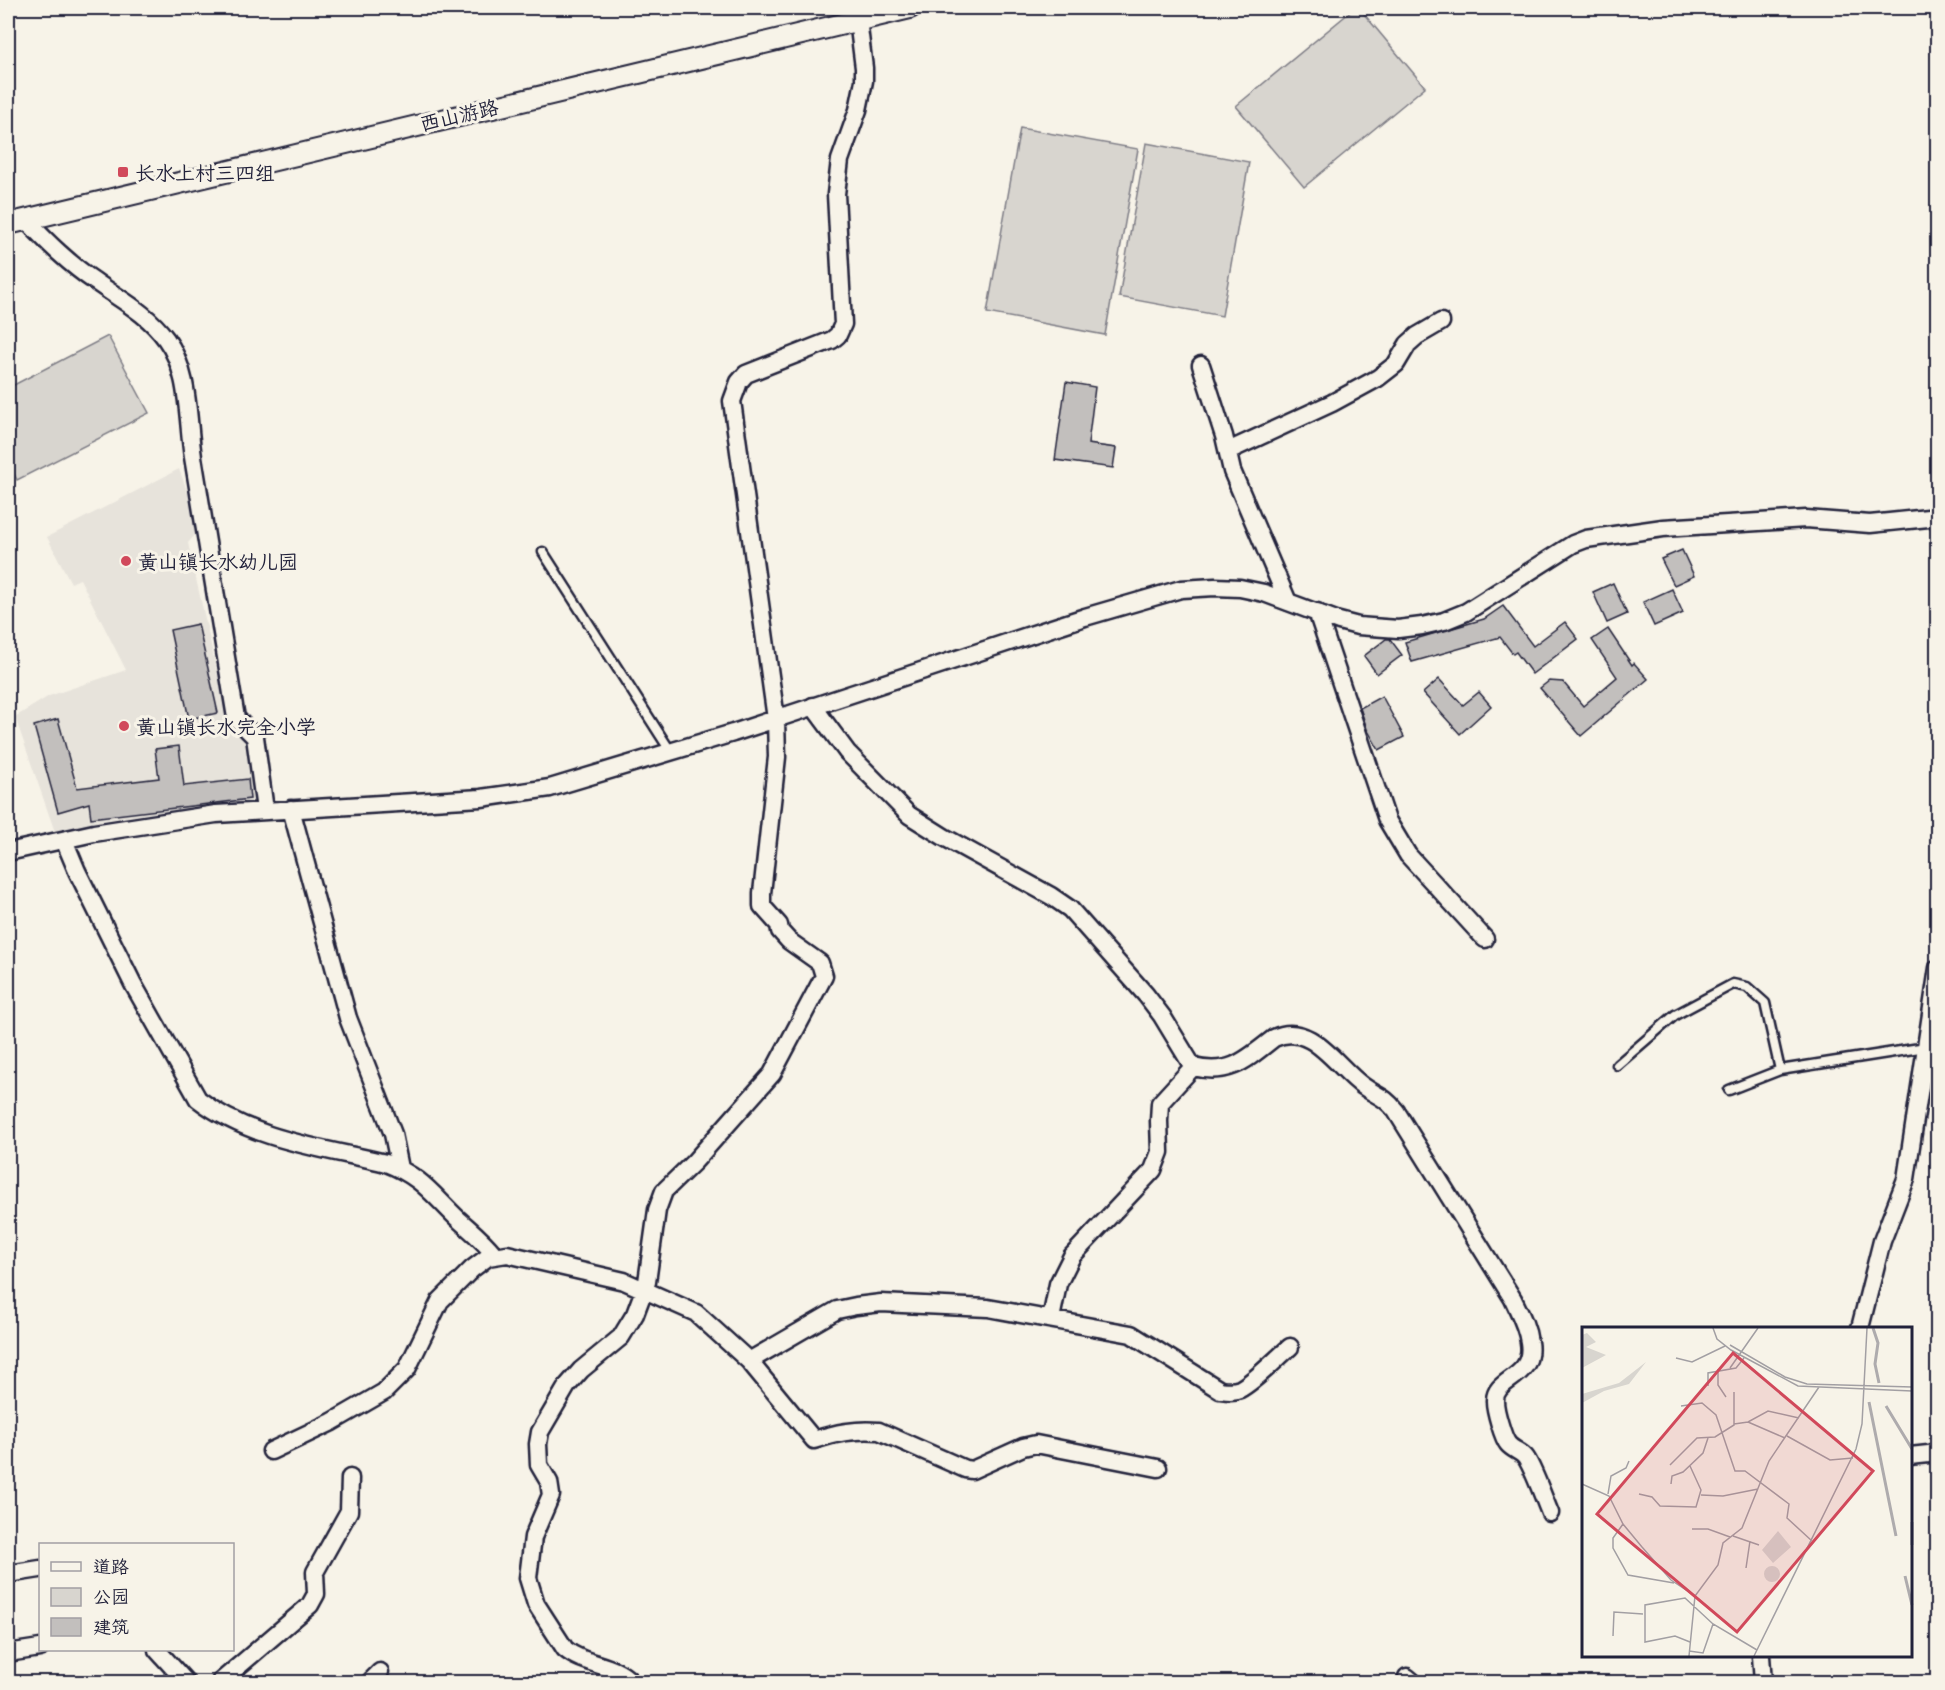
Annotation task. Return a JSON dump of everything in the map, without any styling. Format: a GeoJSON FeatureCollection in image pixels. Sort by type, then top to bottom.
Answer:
{"type":"FeatureCollection","features":[{"type":"Feature","properties":{"kind":"street","name":"西山游路"},"geometry":{"type":"LineString","coordinates":[[16,221],[910,8]]}},
{"type":"Feature","properties":{"kind":"street"},"geometry":{"type":"LineString","coordinates":[[631,1683],[620,1672],[581,1660],[565,1649],[536,1604],[528,1578],[533,1537],[551,1495],[549,1482],[539,1465],[538,1444],[540,1432],[571,1381],[621,1336],[635,1314],[644,1290],[657,1209],[664,1191],[694,1162],[772,1074],[824,976],[820,963],[789,941],[780,931],[779,925],[762,906],[777,757],[776,719],[732,401],[739,382],[746,374],[832,340],[842,330],[836,194],[840,160],[858,110],[864,81],[858,20]]}},
{"type":"Feature","properties":{"kind":"street"},"geometry":{"type":"LineString","coordinates":[[16,221],[154,323],[171,346],[182,369],[191,444],[236,718],[255,737],[266,810]]}},
{"type":"Feature","properties":{"kind":"street"},"geometry":{"type":"LineString","coordinates":[[1228,451],[1332,403],[1378,378],[1396,364],[1408,344],[1441,322]]}},
{"type":"Feature","properties":{"kind":"street"},"geometry":{"type":"LineString","coordinates":[[1201,365],[1232,471],[1288,602]]}},
{"type":"Feature","properties":{"kind":"street"},"geometry":{"type":"LineString","coordinates":[[8,852],[165,821],[216,814],[481,798],[550,788],[776,719],[1085,616],[1164,593],[1215,587],[1232,588],[1264,593],[1339,621],[1378,628],[1422,627],[1466,612],[1573,544],[1586,539],[1662,528],[1806,519],[1870,524],[1938,517]]}},
{"type":"Feature","properties":{"kind":"street"},"geometry":{"type":"LineString","coordinates":[[1317,612],[1387,820],[1408,855],[1485,939]]}},
{"type":"Feature","properties":{"kind":"street"},"geometry":{"type":"LineString","coordinates":[[813,706],[847,752],[909,815],[1070,909],[1146,995],[1162,1016],[1192,1067]]}},
{"type":"Feature","properties":{"kind":"street"},"geometry":{"type":"LineString","coordinates":[[291,809],[348,1018],[393,1134],[400,1168]]}},
{"type":"Feature","properties":{"kind":"street"},"geometry":{"type":"LineString","coordinates":[[64,840],[133,984],[198,1099],[209,1108],[270,1136],[400,1168],[428,1187],[455,1216],[483,1239],[494,1254]]}},
{"type":"Feature","properties":{"kind":"street"},"geometry":{"type":"LineString","coordinates":[[1860,1327],[1882,1241],[1906,1179],[1938,968]]}},
{"type":"Feature","properties":{"kind":"street"},"geometry":{"type":"LineString","coordinates":[[1192,1067],[1215,1070],[1236,1066],[1274,1038],[1281,1034],[1293,1033],[1305,1037],[1324,1049],[1363,1086],[1386,1099],[1396,1111],[1513,1299],[1524,1323],[1530,1343],[1527,1363],[1519,1373],[1499,1388],[1495,1401],[1505,1440],[1509,1446],[1526,1457],[1550,1514]]}},
{"type":"Feature","properties":{"kind":"street"},"geometry":{"type":"LineString","coordinates":[[1051,1319],[1058,1284],[1072,1256],[1153,1170],[1160,1152],[1160,1103],[1192,1067]]}},
{"type":"Feature","properties":{"kind":"street"},"geometry":{"type":"LineString","coordinates":[[271,1451],[332,1422],[389,1388],[407,1369],[440,1301],[472,1269],[488,1257],[494,1254],[507,1254],[624,1281],[696,1313],[749,1361],[814,1440],[843,1432],[879,1431],[972,1470],[1023,1447],[1036,1444],[1158,1468]]}},
{"type":"Feature","properties":{"kind":"street"},"geometry":{"type":"LineString","coordinates":[[749,1361],[837,1310],[881,1303],[988,1308],[1131,1334],[1220,1390],[1227,1391],[1233,1391],[1245,1385],[1290,1347]]}},
{"type":"Feature","properties":{"kind":"street"},"geometry":{"type":"LineString","coordinates":[[1912,1456],[1938,1453]]}},
{"type":"Feature","properties":{"kind":"street"},"geometry":{"type":"LineString","coordinates":[[220,1683],[310,1605],[316,1594],[315,1572],[349,1512],[350,1478]]}},
{"type":"Feature","properties":{"kind":"street"},"geometry":{"type":"LineString","coordinates":[[8,1574],[39,1569]]}},
{"type":"Feature","properties":{"kind":"street"},"geometry":{"type":"LineString","coordinates":[[8,1653],[39,1648]]}},
{"type":"Feature","properties":{"kind":"street"},"geometry":{"type":"LineString","coordinates":[[158,1651],[186,1683]]}},
{"type":"Feature","properties":{"kind":"street"},"geometry":{"type":"LineString","coordinates":[[1761,1657],[1763,1683]]}},
{"type":"Feature","properties":{"kind":"lane"},"geometry":{"type":"LineString","coordinates":[[543,552],[670,752]]}},
{"type":"Feature","properties":{"kind":"lane"},"geometry":{"type":"LineString","coordinates":[[1617,1065],[1675,1016],[1733,984],[1747,987],[1765,1003],[1780,1070]]}},
{"type":"Feature","properties":{"kind":"lane"},"geometry":{"type":"LineString","coordinates":[[1729,1090],[1780,1070],[1926,1047]]}},
{"type":"Feature","properties":{"kind":"shaded area","name":"黄山镇长水完全小学"},"geometry":{"type":"Polygon","coordinates":[[[179,469],[201,528],[188,543],[231,734],[244,738],[254,801],[104,820],[55,832],[15,717],[49,696],[126,670],[80,579],[71,583],[47,537],[179,469]]]}},
{"type":"Feature","properties":{"kind":"green space"},"geometry":{"type":"Polygon","coordinates":[[[1355,8],[1359,8],[1425,87],[1304,187],[1236,106],[1355,8]]]}},
{"type":"Feature","properties":{"kind":"green space"},"geometry":{"type":"Polygon","coordinates":[[[1020,128],[1138,149],[1105,335],[987,313],[1020,128]]]}},
{"type":"Feature","properties":{"kind":"green space"},"geometry":{"type":"Polygon","coordinates":[[[1146,143],[1249,162],[1222,316],[1119,297],[1146,143]]]}},
{"type":"Feature","properties":{"kind":"green space"},"geometry":{"type":"Polygon","coordinates":[[[108,336],[149,413],[17,480],[8,461],[8,388],[108,336]]]}},
{"type":"Feature","properties":{"kind":"building"},"geometry":{"type":"Polygon","coordinates":[[[1066,382],[1095,387],[1088,444],[1116,448],[1113,468],[1055,460],[1066,382]]]}},
{"type":"Feature","properties":{"kind":"building"},"geometry":{"type":"Polygon","coordinates":[[[1682,550],[1694,576],[1674,585],[1661,559],[1682,550]]]}},
{"type":"Feature","properties":{"kind":"building"},"geometry":{"type":"Polygon","coordinates":[[[1613,583],[1627,614],[1607,623],[1593,592],[1613,583]]]}},
{"type":"Feature","properties":{"kind":"building"},"geometry":{"type":"Polygon","coordinates":[[[1672,589],[1683,613],[1654,626],[1643,602],[1672,589]]]}},
{"type":"Feature","properties":{"kind":"building"},"geometry":{"type":"Polygon","coordinates":[[[1503,606],[1533,646],[1565,622],[1578,639],[1532,674],[1516,652],[1513,654],[1500,637],[1412,662],[1405,642],[1484,619],[1503,606]]]}},
{"type":"Feature","properties":{"kind":"building"},"geometry":{"type":"Polygon","coordinates":[[[198,624],[218,713],[189,719],[170,630],[198,624]]]}},
{"type":"Feature","properties":{"kind":"building"},"geometry":{"type":"Polygon","coordinates":[[[1608,629],[1632,665],[1634,663],[1648,679],[1581,736],[1540,688],[1549,681],[1563,682],[1583,706],[1617,677],[1592,640],[1608,629]]]}},
{"type":"Feature","properties":{"kind":"building"},"geometry":{"type":"Polygon","coordinates":[[[1386,639],[1390,639],[1402,655],[1377,674],[1364,656],[1386,639]]]}},
{"type":"Feature","properties":{"kind":"building"},"geometry":{"type":"Polygon","coordinates":[[[1439,679],[1463,705],[1479,692],[1491,706],[1460,734],[1423,693],[1439,679]]]}},
{"type":"Feature","properties":{"kind":"building"},"geometry":{"type":"Polygon","coordinates":[[[1382,696],[1404,737],[1379,750],[1367,729],[1360,708],[1382,696]]]}},
{"type":"Feature","properties":{"kind":"building"},"geometry":{"type":"Polygon","coordinates":[[[58,719],[77,788],[159,778],[155,749],[179,746],[184,786],[248,779],[250,799],[91,818],[89,803],[58,812],[34,726],[58,719]]]}},
{"type":"Feature","properties":{"kind":"place","name":"长水上村三四组"},"geometry":{"type":"Point","coordinates":[123,172]}},
{"type":"Feature","properties":{"kind":"place","name":"黄山镇长水幼儿园"},"geometry":{"type":"Point","coordinates":[126,561]}},
{"type":"Feature","properties":{"kind":"place","name":"黄山镇长水完全小学"},"geometry":{"type":"Point","coordinates":[124,726]}}]}
